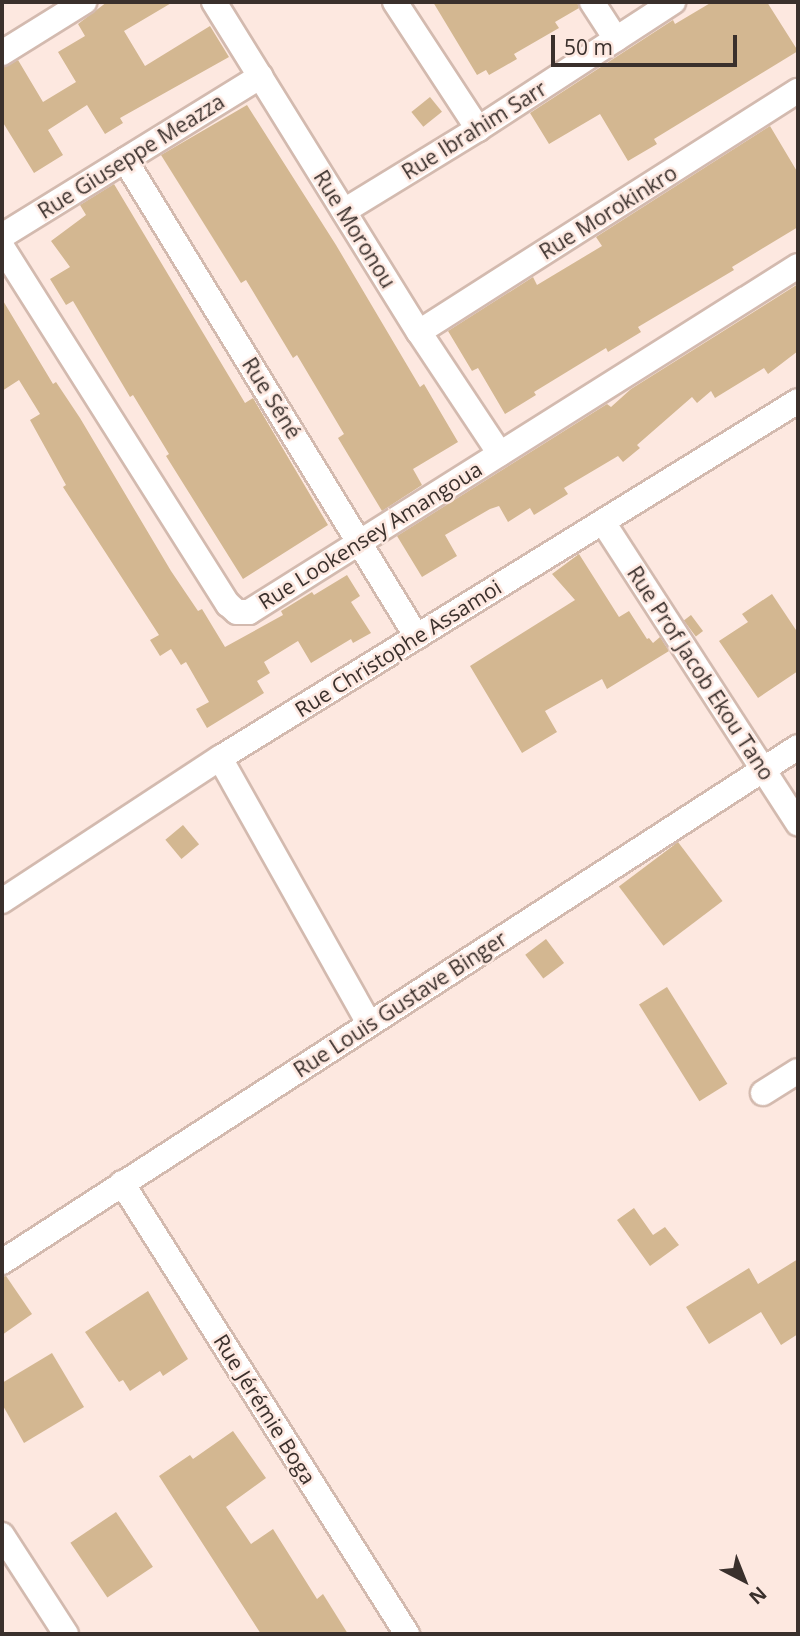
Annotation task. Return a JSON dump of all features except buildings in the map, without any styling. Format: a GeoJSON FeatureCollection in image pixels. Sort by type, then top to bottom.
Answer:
{"type":"FeatureCollection","features":[{"type":"Feature","properties":{"kind":"street"},"geometry":{"type":"LineString","coordinates":[[2,53],[84,2]]}},
{"type":"Feature","properties":{"kind":"street","name":"Rue Moronou"},"geometry":{"type":"LineString","coordinates":[[214,2],[419,332],[499,454]]}},
{"type":"Feature","properties":{"kind":"street"},"geometry":{"type":"LineString","coordinates":[[395,2],[478,129]]}},
{"type":"Feature","properties":{"kind":"street"},"geometry":{"type":"LineString","coordinates":[[592,2],[616,39]]}},
{"type":"Feature","properties":{"kind":"street","name":"Rue Ibrahim Sarr"},"geometry":{"type":"LineString","coordinates":[[344,211],[478,129],[673,2]]}},
{"type":"Feature","properties":{"kind":"street","name":"Rue Giuseppe Meazza"},"geometry":{"type":"LineString","coordinates":[[2,236],[261,76]]}},
{"type":"Feature","properties":{"kind":"street","name":"Rue Morokinkro"},"geometry":{"type":"LineString","coordinates":[[419,332],[798,91]]}},
{"type":"Feature","properties":{"kind":"street","name":"Rue Séné"},"geometry":{"type":"LineString","coordinates":[[125,160],[361,541],[417,637]]}},
{"type":"Feature","properties":{"kind":"street","name":"Rue Lookensey Amangoua"},"geometry":{"type":"LineString","coordinates":[[2,247],[228,604],[237,612],[249,612],[798,266]]}},
{"type":"Feature","properties":{"kind":"street","name":"Rue Christophe Assamoi"},"geometry":{"type":"LineString","coordinates":[[2,901],[220,758],[798,401]]}},
{"type":"Feature","properties":{"kind":"street","name":"Rue Prof Jacob Ekou Tano"},"geometry":{"type":"LineString","coordinates":[[603,522],[798,823]]}},
{"type":"Feature","properties":{"kind":"street","name":"Rue Louis Gustave Binger"},"geometry":{"type":"LineString","coordinates":[[2,1262],[798,747]]}},
{"type":"Feature","properties":{"kind":"street"},"geometry":{"type":"LineString","coordinates":[[220,758],[369,1024]]}},
{"type":"Feature","properties":{"kind":"street"},"geometry":{"type":"LineString","coordinates":[[763,1093],[798,1071]]}},
{"type":"Feature","properties":{"kind":"street","name":"Rue Jérémie Boga"},"geometry":{"type":"LineString","coordinates":[[122,1183],[407,1634]]}},
{"type":"Feature","properties":{"kind":"street"},"geometry":{"type":"LineString","coordinates":[[2,1535],[66,1634]]}}]}
